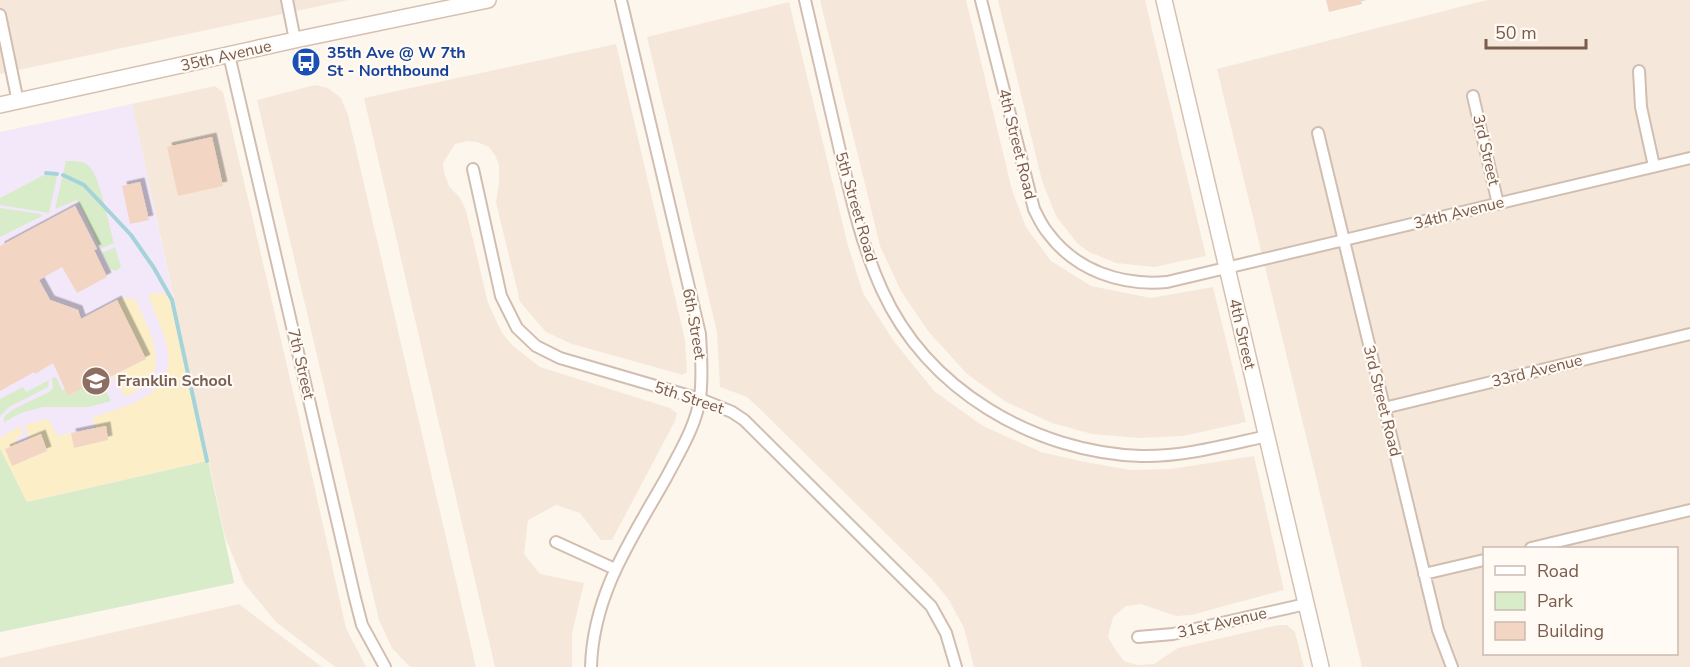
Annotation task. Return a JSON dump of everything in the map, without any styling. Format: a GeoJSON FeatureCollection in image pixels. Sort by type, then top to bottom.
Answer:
{"type":"FeatureCollection","features":[{"type":"Feature","properties":{"kind":"main road","name":"35th Avenue"},"geometry":{"type":"LineString","coordinates":[[0,105],[488,0]]}},
{"type":"Feature","properties":{"kind":"main road","name":"4th Street"},"geometry":{"type":"LineString","coordinates":[[1164,0],[1321,667]]}},
{"type":"Feature","properties":{"kind":"street"},"geometry":{"type":"LineString","coordinates":[[287,0],[295,40]]}},
{"type":"Feature","properties":{"kind":"street","name":"6th Street"},"geometry":{"type":"LineString","coordinates":[[591,667],[596,620],[615,569],[689,433],[700,399],[702,364],[700,334],[621,0]]}},
{"type":"Feature","properties":{"kind":"street","name":"5th Street Road"},"geometry":{"type":"LineString","coordinates":[[805,0],[864,246],[883,292],[906,331],[950,381],[981,406],[1003,418],[1056,442],[1079,448],[1141,456],[1192,453],[1267,436]]}},
{"type":"Feature","properties":{"kind":"street","name":"4th Street Road"},"geometry":{"type":"LineString","coordinates":[[981,0],[1029,196],[1047,233],[1079,263],[1110,277],[1128,281],[1167,282],[1227,268]]}},
{"type":"Feature","properties":{"kind":"street"},"geometry":{"type":"LineString","coordinates":[[0,15],[18,102]]}},
{"type":"Feature","properties":{"kind":"street","name":"7th Street"},"geometry":{"type":"LineString","coordinates":[[229,55],[362,625],[386,667]]}},
{"type":"Feature","properties":{"kind":"street"},"geometry":{"type":"LineString","coordinates":[[1639,71],[1641,107],[1654,166]]}},
{"type":"Feature","properties":{"kind":"street","name":"3rd Street"},"geometry":{"type":"LineString","coordinates":[[1473,96],[1498,204]]}},
{"type":"Feature","properties":{"kind":"street","name":"3rd Street Road"},"geometry":{"type":"LineString","coordinates":[[1318,133],[1438,630],[1452,667]]}},
{"type":"Feature","properties":{"kind":"street","name":"34th Avenue"},"geometry":{"type":"LineString","coordinates":[[1227,268],[1690,158]]}},
{"type":"Feature","properties":{"kind":"street","name":"5th Street"},"geometry":{"type":"LineString","coordinates":[[472,169],[501,296],[518,328],[536,346],[560,358],[700,399],[732,412],[744,420],[931,606],[946,633],[956,667]]}},
{"type":"Feature","properties":{"kind":"street","name":"33rd Avenue"},"geometry":{"type":"LineString","coordinates":[[1384,408],[1690,334]]}},
{"type":"Feature","properties":{"kind":"street"},"geometry":{"type":"LineString","coordinates":[[1539,547],[1690,510]]}},
{"type":"Feature","properties":{"kind":"street"},"geometry":{"type":"LineString","coordinates":[[556,542],[615,569]]}},
{"type":"Feature","properties":{"kind":"street"},"geometry":{"type":"LineString","coordinates":[[1424,574],[1483,560]]}},
{"type":"Feature","properties":{"kind":"street","name":"31st Avenue"},"geometry":{"type":"LineString","coordinates":[[1138,637],[1173,634],[1306,604]]}},
{"type":"Feature","properties":{"kind":"shaded area"},"geometry":{"type":"Polygon","coordinates":[[[0,0],[348,0],[0,74],[0,0]]]}},
{"type":"Feature","properties":{"kind":"shaded area"},"geometry":{"type":"Polygon","coordinates":[[[820,0],[966,0],[1012,190],[1026,227],[1051,261],[1091,286],[1151,298],[1213,287],[1246,422],[1183,436],[1139,438],[1092,434],[1052,423],[1006,402],[967,374],[928,331],[901,291],[880,246],[820,0]]]}},
{"type":"Feature","properties":{"kind":"shaded area"},"geometry":{"type":"Polygon","coordinates":[[[998,0],[1145,0],[1206,256],[1154,267],[1116,263],[1089,252],[1077,243],[1056,216],[1042,181],[998,0]]]}},
{"type":"Feature","properties":{"kind":"shaded area"},"geometry":{"type":"Polygon","coordinates":[[[1487,0],[1690,0],[1690,667],[1362,667],[1217,69],[1487,0]]]}},
{"type":"Feature","properties":{"kind":"shaded area"},"geometry":{"type":"Polygon","coordinates":[[[789,2],[847,242],[863,293],[893,340],[934,391],[983,426],[1041,452],[1080,461],[1130,470],[1171,469],[1254,456],[1284,590],[1191,615],[1176,616],[1141,604],[1126,606],[1113,617],[1108,637],[1124,661],[1137,665],[1154,664],[1178,648],[1287,625],[1295,632],[1304,667],[974,667],[964,628],[949,600],[932,579],[747,397],[720,387],[717,332],[647,37],[789,2]]]}},
{"type":"Feature","properties":{"kind":"shaded area"},"geometry":{"type":"Polygon","coordinates":[[[616,44],[685,340],[687,372],[682,375],[572,344],[546,332],[520,302],[496,202],[499,165],[495,155],[489,147],[467,141],[455,144],[443,163],[449,186],[460,198],[466,210],[488,303],[502,333],[513,346],[540,367],[670,408],[677,413],[675,421],[612,540],[601,540],[580,513],[556,505],[528,520],[524,554],[540,574],[584,583],[572,633],[572,667],[495,667],[364,98],[616,44]]]}},
{"type":"Feature","properties":{"kind":"shaded area"},"geometry":{"type":"Polygon","coordinates":[[[315,85],[328,88],[341,98],[348,115],[476,667],[410,667],[392,648],[379,620],[257,100],[315,85]]]}},
{"type":"Feature","properties":{"kind":"shaded area"},"geometry":{"type":"Polygon","coordinates":[[[215,86],[223,92],[346,628],[366,667],[335,667],[276,622],[244,583],[225,537],[132,104],[215,86]]]}},
{"type":"Feature","properties":{"kind":"shaded area","name":"Franklin School"},"geometry":{"type":"Polygon","coordinates":[[[132,104],[234,583],[0,632],[0,132],[132,104]]]}},
{"type":"Feature","properties":{"kind":"shaded area"},"geometry":{"type":"Polygon","coordinates":[[[239,604],[322,667],[0,667],[0,658],[239,604]]]}},
{"type":"Feature","properties":{"kind":"green space"},"geometry":{"type":"Polygon","coordinates":[[[66,161],[84,163],[93,172],[114,243],[100,249],[77,200],[55,209],[66,161]]]}},
{"type":"Feature","properties":{"kind":"green space"},"geometry":{"type":"Polygon","coordinates":[[[44,175],[57,176],[49,213],[0,205],[0,198],[44,175]]]}},
{"type":"Feature","properties":{"kind":"green space"},"geometry":{"type":"Polygon","coordinates":[[[0,208],[41,214],[42,216],[0,237],[0,208]]]}},
{"type":"Feature","properties":{"kind":"green space"},"geometry":{"type":"Polygon","coordinates":[[[115,247],[121,267],[116,271],[110,269],[102,253],[115,247]]]}},
{"type":"Feature","properties":{"kind":"green space"},"geometry":{"type":"Polygon","coordinates":[[[56,377],[62,390],[65,389],[69,396],[100,379],[111,401],[88,407],[43,407],[21,413],[4,422],[4,417],[12,410],[49,392],[53,388],[52,378],[56,377]]]}},
{"type":"Feature","properties":{"kind":"green space"},"geometry":{"type":"Polygon","coordinates":[[[49,380],[48,387],[9,407],[0,416],[0,399],[23,387],[26,392],[49,380]]]}},
{"type":"Feature","properties":{"kind":"green space"},"geometry":{"type":"Polygon","coordinates":[[[0,448],[27,502],[208,461],[234,583],[0,632],[0,448]]]}},
{"type":"Feature","properties":{"kind":"sand"},"geometry":{"type":"Polygon","coordinates":[[[165,293],[172,303],[206,461],[27,502],[0,448],[0,438],[20,426],[23,435],[15,439],[17,444],[5,449],[12,466],[47,451],[41,435],[30,439],[24,425],[48,419],[58,436],[71,433],[74,448],[108,440],[106,426],[95,428],[93,417],[147,396],[158,387],[165,376],[168,363],[167,347],[148,294],[165,293]]]}},
{"type":"Feature","properties":{"kind":"sand"},"geometry":{"type":"Polygon","coordinates":[[[135,299],[150,333],[156,358],[155,369],[150,380],[137,391],[124,396],[113,376],[146,359],[117,300],[135,299]]]}},
{"type":"Feature","properties":{"kind":"building"},"geometry":{"type":"Polygon","coordinates":[[[1326,0],[1361,0],[1362,4],[1329,12],[1326,0]]]}},
{"type":"Feature","properties":{"kind":"building"},"geometry":{"type":"Polygon","coordinates":[[[212,137],[223,186],[178,196],[167,147],[212,137]]]}},
{"type":"Feature","properties":{"kind":"building"},"geometry":{"type":"Polygon","coordinates":[[[140,182],[149,220],[130,224],[122,186],[140,182]]]}},
{"type":"Feature","properties":{"kind":"building"},"geometry":{"type":"Polygon","coordinates":[[[75,206],[97,249],[94,250],[107,277],[77,293],[62,267],[39,280],[50,300],[78,310],[81,319],[117,300],[146,359],[68,396],[53,363],[0,391],[0,246],[75,206]]]}},
{"type":"Feature","properties":{"kind":"building"},"geometry":{"type":"Polygon","coordinates":[[[106,426],[108,440],[74,448],[71,433],[106,426]]]}},
{"type":"Feature","properties":{"kind":"building"},"geometry":{"type":"Polygon","coordinates":[[[41,434],[47,451],[12,466],[5,449],[41,434]]]}},
{"type":"Feature","properties":{"kind":"waterway"},"geometry":{"type":"LineString","coordinates":[[46,173],[57,174]]}},
{"type":"Feature","properties":{"kind":"waterway"},"geometry":{"type":"LineString","coordinates":[[63,175],[84,185],[131,235],[154,268],[172,300],[207,461]]}},
{"type":"Feature","properties":{"kind":"place","name":"35th Ave @ W 7th St - Northbound"},"geometry":{"type":"Point","coordinates":[306,62]}},
{"type":"Feature","properties":{"kind":"place","name":"Franklin School"},"geometry":{"type":"Point","coordinates":[96,381]}}]}
